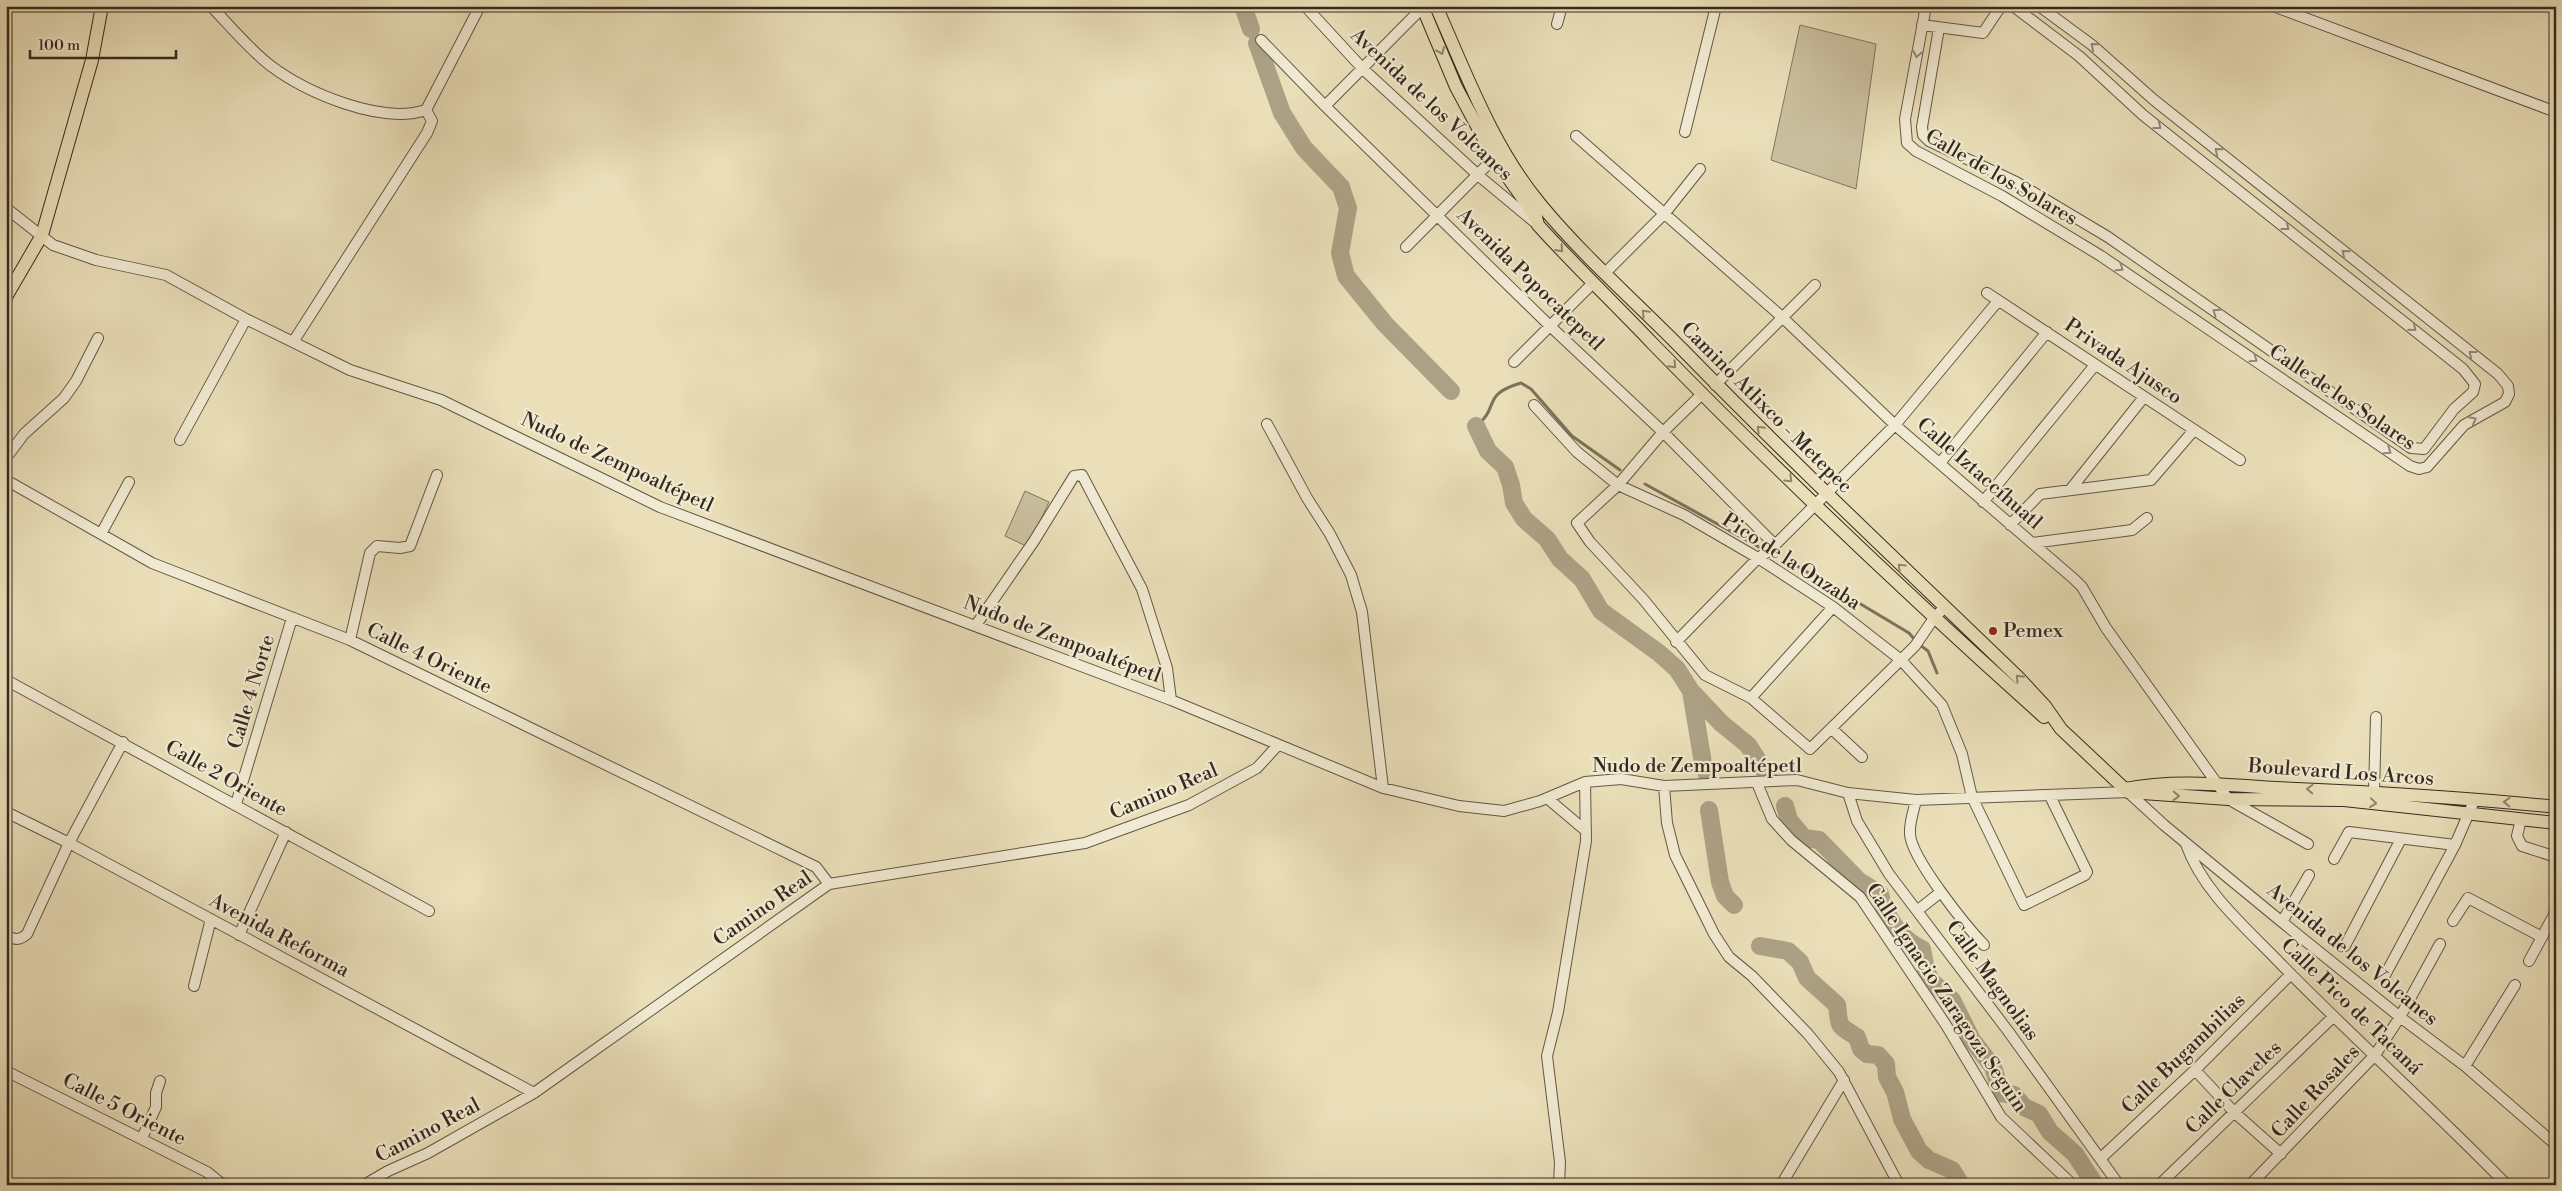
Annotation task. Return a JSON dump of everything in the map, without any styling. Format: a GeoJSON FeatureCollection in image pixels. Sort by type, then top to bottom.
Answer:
{"type":"FeatureCollection","features":[{"type":"Feature","properties":{"kind":"main road"},"geometry":{"type":"LineString","coordinates":[[6,297],[42,235],[92,60],[102,6]]}},
{"type":"Feature","properties":{"kind":"main road","name":"Camino Atlixco - Metepec"},"geometry":{"type":"LineString","coordinates":[[1436,6],[1485,115],[1508,156],[1540,205],[1825,494],[2019,678],[2045,706],[2061,729],[2124,791]]}},
{"type":"Feature","properties":{"kind":"main road"},"geometry":{"type":"LineString","coordinates":[[1422,7],[1456,87],[1494,158],[1536,217],[1538,224],[1592,284],[1701,395],[1934,618],[2061,729]]}},
{"type":"Feature","properties":{"kind":"main road","name":"Boulevard Los Arcos"},"geometry":{"type":"LineString","coordinates":[[2124,791],[2148,784],[2217,784],[2374,793],[2556,824]]}},
{"type":"Feature","properties":{"kind":"main road","name":"Boulevard Los Arcos"},"geometry":{"type":"LineString","coordinates":[[2124,791],[2228,799],[2344,800],[2468,809],[2556,807]]}},
{"type":"Feature","properties":{"kind":"street"},"geometry":{"type":"LineString","coordinates":[[211,6],[270,66],[314,93],[381,113],[414,114],[426,110],[480,6]]}},
{"type":"Feature","properties":{"kind":"street","name":"Avenida de los Volcanes"},"geometry":{"type":"LineString","coordinates":[[1305,6],[1363,69],[1479,176],[1538,224]]}},
{"type":"Feature","properties":{"kind":"street"},"geometry":{"type":"LineString","coordinates":[[1557,24],[1562,6]]}},
{"type":"Feature","properties":{"kind":"street"},"geometry":{"type":"LineString","coordinates":[[1686,132],[1716,6]]}},
{"type":"Feature","properties":{"kind":"street","name":"Calle de los Solares"},"geometry":{"type":"LineString","coordinates":[[1926,6],[1905,119],[1907,143],[1916,151],[2002,196],[2101,256],[2410,466],[2419,469],[2427,467],[2464,425],[2505,402],[2509,394],[2508,386],[2498,374],[2154,100],[2092,44],[2039,6]]}},
{"type":"Feature","properties":{"kind":"street"},"geometry":{"type":"LineString","coordinates":[[1922,24],[1983,33],[2001,6]]}},
{"type":"Feature","properties":{"kind":"street","name":"Calle de los Solares"},"geometry":{"type":"LineString","coordinates":[[1939,28],[1922,127],[1923,135],[1929,141],[2016,182],[2108,237],[2412,448],[2424,449],[2454,409],[2473,392],[2475,384],[2463,369],[2143,114],[2079,56],[2012,6]]}},
{"type":"Feature","properties":{"kind":"street"},"geometry":{"type":"LineString","coordinates":[[2273,6],[2556,112]]}},
{"type":"Feature","properties":{"kind":"street"},"geometry":{"type":"LineString","coordinates":[[1325,106],[1422,7]]}},
{"type":"Feature","properties":{"kind":"street","name":"Avenida Popocatepetl"},"geometry":{"type":"LineString","coordinates":[[1261,40],[1325,106],[1550,326],[1664,432],[1775,545]]}},
{"type":"Feature","properties":{"kind":"street"},"geometry":{"type":"LineString","coordinates":[[2143,114],[2154,100]]}},
{"type":"Feature","properties":{"kind":"street"},"geometry":{"type":"LineString","coordinates":[[293,342],[427,133],[432,121],[426,110]]}},
{"type":"Feature","properties":{"kind":"street","name":"Calle Iztaccíhuatl"},"geometry":{"type":"LineString","coordinates":[[1576,136],[1782,317],[1895,425],[2082,587],[2106,628],[2228,799]]}},
{"type":"Feature","properties":{"kind":"street"},"geometry":{"type":"LineString","coordinates":[[1406,247],[1437,214],[1479,176],[1494,158]]}},
{"type":"Feature","properties":{"kind":"street"},"geometry":{"type":"LineString","coordinates":[[1605,273],[1665,213],[1700,169]]}},
{"type":"Feature","properties":{"kind":"street","name":"Nudo de Zempoaltépetl"},"geometry":{"type":"LineString","coordinates":[[6,208],[53,244],[96,260],[166,275],[246,319],[350,370],[442,400],[660,507],[1171,700],[1383,788],[1460,806],[1504,811],[1548,798],[1585,782],[1621,779],[1664,786],[1797,780],[1848,793],[1916,800],[2050,796],[2124,791]]}},
{"type":"Feature","properties":{"kind":"street"},"geometry":{"type":"LineString","coordinates":[[2101,256],[2108,237]]}},
{"type":"Feature","properties":{"kind":"street"},"geometry":{"type":"LineString","coordinates":[[2356,282],[2367,270]]}},
{"type":"Feature","properties":{"kind":"street"},"geometry":{"type":"LineString","coordinates":[[1514,362],[1592,284]]}},
{"type":"Feature","properties":{"kind":"street"},"geometry":{"type":"LineString","coordinates":[[1715,384],[1815,285]]}},
{"type":"Feature","properties":{"kind":"street","name":"Privada Ajusco"},"geometry":{"type":"LineString","coordinates":[[1987,293],[2240,460]]}},
{"type":"Feature","properties":{"kind":"street"},"geometry":{"type":"LineString","coordinates":[[1676,642],[1758,558],[1775,545],[1895,425],[1998,301]]}},
{"type":"Feature","properties":{"kind":"street"},"geometry":{"type":"LineString","coordinates":[[180,440],[246,319]]}},
{"type":"Feature","properties":{"kind":"street"},"geometry":{"type":"LineString","coordinates":[[1940,463],[2047,332]]}},
{"type":"Feature","properties":{"kind":"street"},"geometry":{"type":"LineString","coordinates":[[6,458],[24,434],[64,398],[76,381],[98,338]]}},
{"type":"Feature","properties":{"kind":"street"},"geometry":{"type":"LineString","coordinates":[[1983,502],[2095,366]]}},
{"type":"Feature","properties":{"kind":"street"},"geometry":{"type":"LineString","coordinates":[[2290,384],[2300,370]]}},
{"type":"Feature","properties":{"kind":"street"},"geometry":{"type":"LineString","coordinates":[[1701,395],[1664,432],[1618,486],[1576,523],[1590,542],[1643,599],[1676,642],[1705,675],[1751,698],[1810,749],[1921,640],[1934,618],[1944,608]]}},
{"type":"Feature","properties":{"kind":"street"},"geometry":{"type":"LineString","coordinates":[[2070,490],[2144,397]]}},
{"type":"Feature","properties":{"kind":"street","name":"Pico de la Onzaba"},"geometry":{"type":"LineString","coordinates":[[1534,405],[1577,452],[1618,486],[1684,515],[1758,558],[1833,607],[1901,660],[1942,704],[1962,754],[1972,797],[2024,905],[2085,875],[2087,872],[2050,796]]}},
{"type":"Feature","properties":{"kind":"street"},"geometry":{"type":"LineString","coordinates":[[1267,424],[1307,498],[1330,534],[1351,575],[1362,612],[1383,788]]}},
{"type":"Feature","properties":{"kind":"street"},"geometry":{"type":"LineString","coordinates":[[2439,428],[2451,440]]}},
{"type":"Feature","properties":{"kind":"street"},"geometry":{"type":"LineString","coordinates":[[2010,525],[2040,494],[2151,480],[2194,430]]}},
{"type":"Feature","properties":{"kind":"street"},"geometry":{"type":"LineString","coordinates":[[350,640],[370,553],[377,546],[400,548],[410,546],[437,475]]}},
{"type":"Feature","properties":{"kind":"street"},"geometry":{"type":"LineString","coordinates":[[976,625],[1034,541],[1074,476],[1082,475],[1142,589],[1167,668],[1171,700]]}},
{"type":"Feature","properties":{"kind":"street","name":"Calle 4 Oriente"},"geometry":{"type":"LineString","coordinates":[[6,480],[152,563],[350,640],[816,868],[829,884]]}},
{"type":"Feature","properties":{"kind":"street"},"geometry":{"type":"LineString","coordinates":[[101,534],[129,482]]}},
{"type":"Feature","properties":{"kind":"street"},"geometry":{"type":"LineString","coordinates":[[2032,544],[2132,530],[2147,518]]}},
{"type":"Feature","properties":{"kind":"street"},"geometry":{"type":"LineString","coordinates":[[1751,698],[1833,607]]}},
{"type":"Feature","properties":{"kind":"street","name":"Calle 4 Norte"},"geometry":{"type":"LineString","coordinates":[[236,804],[292,618]]}},
{"type":"Feature","properties":{"kind":"street","name":"Calle 2 Oriente"},"geometry":{"type":"LineString","coordinates":[[6,680],[123,742],[429,911]]}},
{"type":"Feature","properties":{"kind":"street"},"geometry":{"type":"LineString","coordinates":[[2374,793],[2376,718]]}},
{"type":"Feature","properties":{"kind":"street"},"geometry":{"type":"LineString","coordinates":[[1832,729],[1862,757]]}},
{"type":"Feature","properties":{"kind":"street"},"geometry":{"type":"LineString","coordinates":[[6,935],[14,939],[21,939],[27,934],[69,843],[123,742]]}},
{"type":"Feature","properties":{"kind":"street","name":"Camino Real"},"geometry":{"type":"LineString","coordinates":[[364,1185],[388,1171],[428,1153],[534,1093],[829,884],[1085,843],[1189,805],[1257,768],[1278,745]]}},
{"type":"Feature","properties":{"kind":"street"},"geometry":{"type":"LineString","coordinates":[[1559,1185],[1560,1162],[1548,1056],[1558,1012],[1586,831],[1585,782]]}},
{"type":"Feature","properties":{"kind":"street","name":"Calle Ignacio Zaragoza Seguin"},"geometry":{"type":"LineString","coordinates":[[1757,783],[1772,820],[1791,840],[1860,897],[1946,1025],[2001,1117],[2073,1185]]}},
{"type":"Feature","properties":{"kind":"street"},"geometry":{"type":"LineString","coordinates":[[1664,786],[1667,823],[1675,854],[1714,934],[1729,957],[1752,976],[1808,1034],[1844,1080],[1899,1185]]}},
{"type":"Feature","properties":{"kind":"street","name":"Avenida de los Volcanes"},"geometry":{"type":"LineString","coordinates":[[2124,791],[2282,922],[2400,1017],[2465,1066],[2556,1145]]}},
{"type":"Feature","properties":{"kind":"street","name":"Calle Magnolias"},"geometry":{"type":"LineString","coordinates":[[1848,793],[1857,821],[1889,874],[1918,910],[2119,1185]]}},
{"type":"Feature","properties":{"kind":"street"},"geometry":{"type":"LineString","coordinates":[[1548,798],[1586,831]]}},
{"type":"Feature","properties":{"kind":"street"},"geometry":{"type":"LineString","coordinates":[[2228,799],[2308,844]]}},
{"type":"Feature","properties":{"kind":"street"},"geometry":{"type":"LineString","coordinates":[[1916,800],[1909,833],[1912,846],[1941,892],[1984,945]]}},
{"type":"Feature","properties":{"kind":"street"},"geometry":{"type":"LineString","coordinates":[[2384,977],[2455,845],[2468,809]]}},
{"type":"Feature","properties":{"kind":"street","name":"Avenida Reforma"},"geometry":{"type":"LineString","coordinates":[[6,812],[69,843],[534,1093]]}},
{"type":"Feature","properties":{"kind":"street"},"geometry":{"type":"LineString","coordinates":[[2521,819],[2518,836],[2522,846],[2556,857]]}},
{"type":"Feature","properties":{"kind":"street"},"geometry":{"type":"LineString","coordinates":[[239,935],[286,832]]}},
{"type":"Feature","properties":{"kind":"street"},"geometry":{"type":"LineString","coordinates":[[2334,859],[2350,832],[2455,845]]}},
{"type":"Feature","properties":{"kind":"street"},"geometry":{"type":"LineString","coordinates":[[2345,946],[2402,839]]}},
{"type":"Feature","properties":{"kind":"street","name":"Calle Pico de Tacaná"},"geometry":{"type":"LineString","coordinates":[[2185,843],[2192,862],[2221,902],[2333,1017],[2375,1055],[2507,1185]]}},
{"type":"Feature","properties":{"kind":"street"},"geometry":{"type":"LineString","coordinates":[[2282,922],[2310,875]]}},
{"type":"Feature","properties":{"kind":"street"},"geometry":{"type":"LineString","coordinates":[[1918,910],[1941,892]]}},
{"type":"Feature","properties":{"kind":"street"},"geometry":{"type":"LineString","coordinates":[[2453,921],[2468,898],[2542,936]]}},
{"type":"Feature","properties":{"kind":"street"},"geometry":{"type":"LineString","coordinates":[[2528,961],[2556,911]]}},
{"type":"Feature","properties":{"kind":"street"},"geometry":{"type":"LineString","coordinates":[[194,986],[211,919]]}},
{"type":"Feature","properties":{"kind":"street","name":"Calle Rosales"},"geometry":{"type":"LineString","coordinates":[[2250,1185],[2375,1055],[2400,1017],[2440,944]]}},
{"type":"Feature","properties":{"kind":"street","name":"Calle Bugambilias"},"geometry":{"type":"LineString","coordinates":[[2101,1158],[2195,1070],[2291,974]]}},
{"type":"Feature","properties":{"kind":"street"},"geometry":{"type":"LineString","coordinates":[[2465,1066],[2515,985]]}},
{"type":"Feature","properties":{"kind":"street","name":"Calle Claveles"},"geometry":{"type":"LineString","coordinates":[[2159,1185],[2333,1017]]}},
{"type":"Feature","properties":{"kind":"street"},"geometry":{"type":"LineString","coordinates":[[2195,1070],[2234,1113],[2281,1154]]}},
{"type":"Feature","properties":{"kind":"street","name":"Calle 5 Oriente"},"geometry":{"type":"LineString","coordinates":[[6,1072],[207,1172],[222,1185]]}},
{"type":"Feature","properties":{"kind":"street"},"geometry":{"type":"LineString","coordinates":[[1782,1185],[1844,1080]]}},
{"type":"Feature","properties":{"kind":"street"},"geometry":{"type":"LineString","coordinates":[[142,1138],[156,1107],[156,1093],[160,1081]]}},
{"type":"Feature","properties":{"kind":"shaded area"},"geometry":{"type":"Polygon","coordinates":[[[1800,25],[1876,44],[1856,189],[1771,160],[1800,25]]]}},
{"type":"Feature","properties":{"kind":"shaded area"},"geometry":{"type":"Polygon","coordinates":[[[1025,491],[1049,502],[1028,547],[1005,536],[1025,491]]]}},
{"type":"Feature","properties":{"kind":"waterway"},"geometry":{"type":"LineString","coordinates":[[1243,6],[1251,29]]}},
{"type":"Feature","properties":{"kind":"waterway"},"geometry":{"type":"LineString","coordinates":[[1257,43],[1282,113],[1304,148],[1341,187],[1348,208],[1340,253],[1346,276],[1385,324],[1451,391]]}},
{"type":"Feature","properties":{"kind":"waterway"},"geometry":{"type":"LineString","coordinates":[[1476,426],[1488,413],[1492,402],[1500,392],[1521,383],[1531,389],[1572,436],[1620,470]]}},
{"type":"Feature","properties":{"kind":"waterway"},"geometry":{"type":"LineString","coordinates":[[1476,426],[1488,451],[1505,467],[1514,503],[1524,519],[1547,539],[1560,559],[1582,579],[1601,611],[1659,653],[1677,669],[1691,691],[1703,763],[1709,779]]}},
{"type":"Feature","properties":{"kind":"waterway"},"geometry":{"type":"LineString","coordinates":[[1645,484],[1759,547]]}},
{"type":"Feature","properties":{"kind":"waterway"},"geometry":{"type":"LineString","coordinates":[[1787,560],[1909,633],[1915,640]]}},
{"type":"Feature","properties":{"kind":"waterway"},"geometry":{"type":"LineString","coordinates":[[1920,645],[1928,651],[1937,673]]}},
{"type":"Feature","properties":{"kind":"waterway"},"geometry":{"type":"LineString","coordinates":[[1691,691],[1721,723],[1748,745],[1768,776]]}},
{"type":"Feature","properties":{"kind":"waterway"},"geometry":{"type":"LineString","coordinates":[[1785,806],[1789,820],[1804,838],[1819,840],[1859,881],[1880,894],[1886,911],[1895,926],[1907,940],[1922,949],[1926,970],[1931,981],[1952,1000],[1972,1040],[1993,1067],[2001,1093],[2014,1095],[2024,1107],[2039,1114],[2050,1132],[2075,1154],[2095,1185]]}},
{"type":"Feature","properties":{"kind":"waterway"},"geometry":{"type":"LineString","coordinates":[[1709,810],[1720,882],[1725,896],[1734,905]]}},
{"type":"Feature","properties":{"kind":"waterway"},"geometry":{"type":"LineString","coordinates":[[1760,946],[1788,951],[1800,962],[1807,978],[1837,1005],[1840,1025],[1857,1037],[1861,1049],[1867,1054],[1878,1055],[1886,1064],[1887,1077],[1895,1092],[1902,1119],[1919,1151],[1929,1160],[1952,1170],[1961,1185]]}},
{"type":"Feature","properties":{"kind":"place","name":"Pemex"},"geometry":{"type":"Point","coordinates":[1993,631]}}]}
